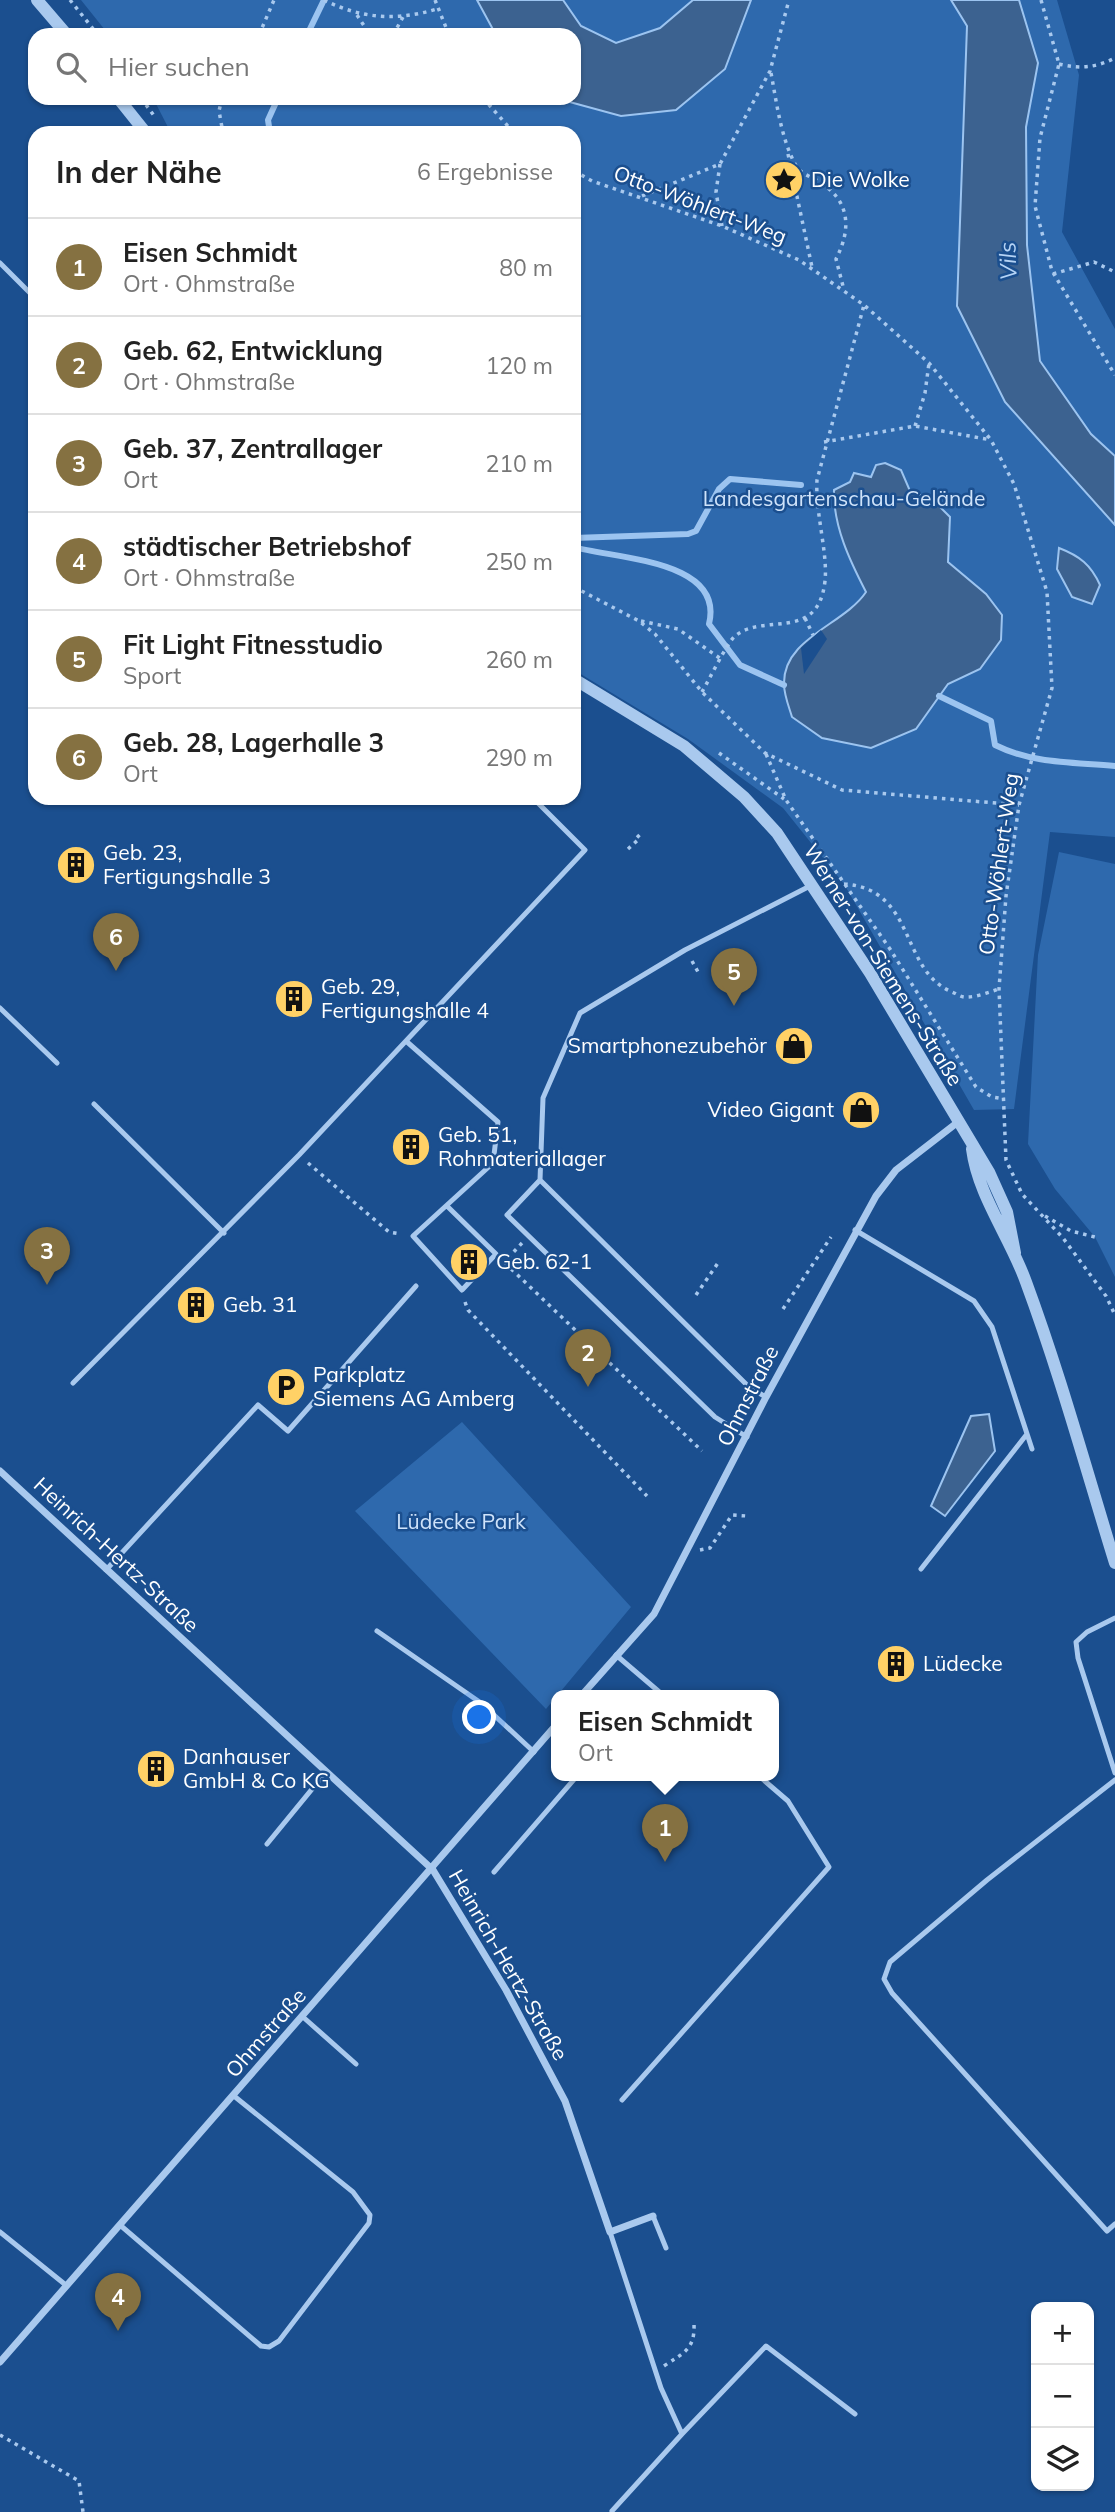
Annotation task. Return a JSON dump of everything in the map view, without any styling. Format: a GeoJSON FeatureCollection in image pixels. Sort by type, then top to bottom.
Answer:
{"type":"FeatureCollection","features":[{"type":"Feature","properties":{"kind":"street"},"geometry":{"type":"LineString","coordinates":[[37,0],[61,28]]}},
{"type":"Feature","properties":{"kind":"street"},"geometry":{"type":"LineString","coordinates":[[124,105],[140,126]]}},
{"type":"Feature","properties":{"kind":"street","name":"Werner-von-Siemens-Straße"},"geometry":{"type":"LineString","coordinates":[[581,683],[684,746],[744,797],[777,834],[870,973],[972,1148],[989,1172],[1007,1212],[1015,1252],[1038,1314],[1115,1563]]}},
{"type":"Feature","properties":{"kind":"street","name":"Ohmstraße"},"geometry":{"type":"LineString","coordinates":[[586,1690],[654,1614],[766,1397],[876,1196],[896,1170],[958,1122]]}},
{"type":"Feature","properties":{"kind":"street","name":"Heinrich-Hertz-Straße"},"geometry":{"type":"LineString","coordinates":[[0,1471],[433,1870],[506,1990],[565,2101],[610,2232]]}},
{"type":"Feature","properties":{"kind":"street","name":"Ohmstraße"},"geometry":{"type":"LineString","coordinates":[[0,2362],[551,1733]]}},
{"type":"Feature","properties":{"kind":"street"},"geometry":{"type":"LineString","coordinates":[[610,2232],[653,2216]]}},
{"type":"Feature","properties":{"kind":"lane"},"geometry":{"type":"LineString","coordinates":[[0,263],[28,291]]}},
{"type":"Feature","properties":{"kind":"lane"},"geometry":{"type":"LineString","coordinates":[[73,1383],[224,1233],[585,850],[540,805]]}},
{"type":"Feature","properties":{"kind":"lane"},"geometry":{"type":"LineString","coordinates":[[747,1437],[715,1418],[507,1215],[540,1180],[543,1098],[580,1013],[685,950],[813,885]]}},
{"type":"Feature","properties":{"kind":"lane"},"geometry":{"type":"LineString","coordinates":[[0,1008],[57,1063]]}},
{"type":"Feature","properties":{"kind":"lane"},"geometry":{"type":"LineString","coordinates":[[406,1041],[498,1122],[493,1163],[413,1236],[462,1290],[496,1254],[447,1206]]}},
{"type":"Feature","properties":{"kind":"lane"},"geometry":{"type":"LineString","coordinates":[[94,1104],[224,1233]]}},
{"type":"Feature","properties":{"kind":"lane"},"geometry":{"type":"LineString","coordinates":[[540,1180],[750,1388],[766,1397]]}},
{"type":"Feature","properties":{"kind":"lane"},"geometry":{"type":"LineString","coordinates":[[855,1230],[974,1301],[992,1327],[1032,1449]]}},
{"type":"Feature","properties":{"kind":"lane"},"geometry":{"type":"LineString","coordinates":[[106,1570],[258,1405],[288,1431],[416,1286]]}},
{"type":"Feature","properties":{"kind":"lane"},"geometry":{"type":"LineString","coordinates":[[920,1569],[1027,1434]]}},
{"type":"Feature","properties":{"kind":"lane"},"geometry":{"type":"LineString","coordinates":[[1115,1618],[1087,1632],[1076,1642],[1078,1658],[1115,1773]]}},
{"type":"Feature","properties":{"kind":"lane"},"geometry":{"type":"LineString","coordinates":[[377,1631],[481,1703],[534,1752]]}},
{"type":"Feature","properties":{"kind":"lane"},"geometry":{"type":"LineString","coordinates":[[616,1655],[657,1690]]}},
{"type":"Feature","properties":{"kind":"lane"},"geometry":{"type":"LineString","coordinates":[[267,1844],[326,1772]]}},
{"type":"Feature","properties":{"kind":"lane"},"geometry":{"type":"LineString","coordinates":[[1115,1780],[987,1880],[890,1962],[884,1979],[892,1993],[1107,2231],[1115,2224]]}},
{"type":"Feature","properties":{"kind":"lane"},"geometry":{"type":"LineString","coordinates":[[494,1872],[573,1781]]}},
{"type":"Feature","properties":{"kind":"lane"},"geometry":{"type":"LineString","coordinates":[[622,2100],[829,1867],[788,1801],[765,1781]]}},
{"type":"Feature","properties":{"kind":"lane"},"geometry":{"type":"LineString","coordinates":[[303,2017],[356,2064]]}},
{"type":"Feature","properties":{"kind":"lane"},"geometry":{"type":"LineString","coordinates":[[120,2225],[261,2346],[269,2347],[279,2341],[369,2223],[370,2215],[353,2192],[234,2095]]}},
{"type":"Feature","properties":{"kind":"lane"},"geometry":{"type":"LineString","coordinates":[[653,2216],[666,2248]]}},
{"type":"Feature","properties":{"kind":"lane"},"geometry":{"type":"LineString","coordinates":[[0,2232],[67,2286]]}},
{"type":"Feature","properties":{"kind":"lane"},"geometry":{"type":"LineString","coordinates":[[610,2232],[656,2371],[682,2434]]}},
{"type":"Feature","properties":{"kind":"lane"},"geometry":{"type":"LineString","coordinates":[[612,2511],[766,2346],[855,2414]]}},
{"type":"Feature","properties":{"kind":"path"},"geometry":{"type":"LineString","coordinates":[[70,0],[92,28]]}},
{"type":"Feature","properties":{"kind":"path"},"geometry":{"type":"LineString","coordinates":[[262,28],[274,0]]}},
{"type":"Feature","properties":{"kind":"path"},"geometry":{"type":"LineString","coordinates":[[324,0],[356,14],[403,18],[437,9]]}},
{"type":"Feature","properties":{"kind":"path"},"geometry":{"type":"LineString","coordinates":[[435,0],[446,28]]}},
{"type":"Feature","properties":{"kind":"path"},"geometry":{"type":"LineString","coordinates":[[722,226],[716,191],[720,164],[770,71],[789,0]]}},
{"type":"Feature","properties":{"kind":"path"},"geometry":{"type":"LineString","coordinates":[[1041,0],[1059,64],[1040,138],[1035,206],[1053,274],[1115,375]]}},
{"type":"Feature","properties":{"kind":"path"},"geometry":{"type":"LineString","coordinates":[[356,14],[365,28]]}},
{"type":"Feature","properties":{"kind":"path"},"geometry":{"type":"LineString","coordinates":[[397,28],[403,18]]}},
{"type":"Feature","properties":{"kind":"path"},"geometry":{"type":"LineString","coordinates":[[1059,64],[1079,69],[1115,58]]}},
{"type":"Feature","properties":{"kind":"path"},"geometry":{"type":"LineString","coordinates":[[770,71],[812,269]]}},
{"type":"Feature","properties":{"kind":"path"},"geometry":{"type":"LineString","coordinates":[[220,105],[222,126]]}},
{"type":"Feature","properties":{"kind":"path"},"geometry":{"type":"LineString","coordinates":[[489,105],[508,126]]}},
{"type":"Feature","properties":{"kind":"path"},"geometry":{"type":"LineString","coordinates":[[787,148],[799,170],[821,183],[841,202],[848,224],[845,241],[836,259],[844,291]]}},
{"type":"Feature","properties":{"kind":"path"},"geometry":{"type":"LineString","coordinates":[[640,197],[720,164]]}},
{"type":"Feature","properties":{"kind":"path","name":"Otto-Wöhlert-Weg"},"geometry":{"type":"LineString","coordinates":[[581,175],[722,226],[799,260],[864,305],[929,363],[991,440],[1014,484],[1047,592],[1052,688],[1019,805],[1006,896],[999,989],[1006,1160],[1022,1194],[1040,1213]]}},
{"type":"Feature","properties":{"kind":"path"},"geometry":{"type":"LineString","coordinates":[[1053,274],[1094,262],[1115,272]]}},
{"type":"Feature","properties":{"kind":"path"},"geometry":{"type":"LineString","coordinates":[[702,692],[738,634],[805,618],[822,597],[826,578],[816,506],[817,480],[824,442],[864,305]]}},
{"type":"Feature","properties":{"kind":"path"},"geometry":{"type":"LineString","coordinates":[[915,426],[925,393],[929,363]]}},
{"type":"Feature","properties":{"kind":"path"},"geometry":{"type":"LineString","coordinates":[[824,442],[915,426],[991,440]]}},
{"type":"Feature","properties":{"kind":"path"},"geometry":{"type":"LineString","coordinates":[[581,591],[639,621],[655,634],[702,692],[765,752],[842,790],[1019,805]]}},
{"type":"Feature","properties":{"kind":"path"},"geometry":{"type":"LineString","coordinates":[[805,618],[813,635]]}},
{"type":"Feature","properties":{"kind":"path"},"geometry":{"type":"LineString","coordinates":[[639,621],[678,629],[723,658]]}},
{"type":"Feature","properties":{"kind":"path"},"geometry":{"type":"LineString","coordinates":[[765,752],[786,800],[976,1087],[992,1097],[1004,1099]]}},
{"type":"Feature","properties":{"kind":"path"},"geometry":{"type":"LineString","coordinates":[[628,849],[640,838],[635,832]]}},
{"type":"Feature","properties":{"kind":"path"},"geometry":{"type":"LineString","coordinates":[[844,884],[863,885],[881,896],[904,924],[921,962],[939,987],[965,998],[999,989]]}},
{"type":"Feature","properties":{"kind":"path"},"geometry":{"type":"LineString","coordinates":[[314,1168],[389,1232],[413,1236]]}},
{"type":"Feature","properties":{"kind":"path"},"geometry":{"type":"LineString","coordinates":[[1040,1213],[1070,1231],[1095,1237]]}},
{"type":"Feature","properties":{"kind":"path"},"geometry":{"type":"LineString","coordinates":[[1040,1213],[1063,1238],[1106,1296],[1115,1315]]}},
{"type":"Feature","properties":{"kind":"path"},"geometry":{"type":"LineString","coordinates":[[504,1262],[529,1236]]}},
{"type":"Feature","properties":{"kind":"path"},"geometry":{"type":"LineString","coordinates":[[783,1309],[831,1237]]}},
{"type":"Feature","properties":{"kind":"path"},"geometry":{"type":"LineString","coordinates":[[496,1254],[702,1451]]}},
{"type":"Feature","properties":{"kind":"path"},"geometry":{"type":"LineString","coordinates":[[696,1295],[719,1263]]}},
{"type":"Feature","properties":{"kind":"path"},"geometry":{"type":"LineString","coordinates":[[462,1290],[468,1310],[647,1496]]}},
{"type":"Feature","properties":{"kind":"path"},"geometry":{"type":"LineString","coordinates":[[686,1552],[710,1548],[732,1515],[747,1516]]}},
{"type":"Feature","properties":{"kind":"path"},"geometry":{"type":"LineString","coordinates":[[656,2371],[687,2352],[695,2340],[694,2324]]}},
{"type":"Feature","properties":{"kind":"path"},"geometry":{"type":"LineString","coordinates":[[0,2435],[79,2481],[83,2512]]}},
{"type":"Feature","properties":{"kind":"green space","name":"Landesgartenschau-Gelände"},"geometry":{"type":"Polygon","coordinates":[[[81,0],[1057,0],[1079,75],[1062,232],[1115,329],[1115,837],[1050,832],[1014,1109],[974,1110],[844,884],[783,808],[688,739],[581,674],[581,126],[167,126],[157,105],[581,105],[581,28],[103,28],[81,0]]]}},
{"type":"Feature","properties":{"kind":"green space"},"geometry":{"type":"Polygon","coordinates":[[[1059,852],[1115,864],[1115,1277],[1095,1237],[1055,1189],[1028,1144],[1038,955],[1059,852]]]}},
{"type":"Feature","properties":{"kind":"green space","name":"Lüdecke Park"},"geometry":{"type":"Polygon","coordinates":[[[462,1422],[631,1607],[562,1690],[551,1690],[551,1703],[546,1709],[355,1511],[462,1422]]]}},
{"type":"Feature","properties":{"kind":"water"},"geometry":{"type":"Polygon","coordinates":[[[477,0],[563,0],[581,26],[616,43],[660,28],[693,0],[751,0],[725,69],[676,110],[621,116],[581,105],[581,28],[492,28],[477,0]]]}},
{"type":"Feature","properties":{"kind":"water","name":"Vils"},"geometry":{"type":"Polygon","coordinates":[[[951,0],[1019,0],[1038,63],[1026,127],[1027,245],[1040,361],[1091,434],[1115,456],[1115,525],[1005,402],[957,306],[967,26],[951,0]]]}},
{"type":"Feature","properties":{"kind":"water"},"geometry":{"type":"Polygon","coordinates":[[[885,463],[901,470],[910,491],[933,500],[950,517],[948,562],[986,594],[1002,615],[1001,640],[980,669],[948,684],[916,729],[871,748],[822,738],[792,717],[784,684],[786,668],[793,655],[816,633],[856,604],[866,592],[839,530],[834,490],[850,482],[854,473],[871,477],[876,465],[885,463]]]}},
{"type":"Feature","properties":{"kind":"water"},"geometry":{"type":"Polygon","coordinates":[[[1059,548],[1084,562],[1097,578],[1100,585],[1092,604],[1072,597],[1057,569],[1059,548]]]}},
{"type":"Feature","properties":{"kind":"water"},"geometry":{"type":"Polygon","coordinates":[[[989,1414],[995,1451],[945,1516],[931,1506],[971,1416],[989,1414]]]}},
{"type":"Feature","properties":{"kind":"pier"},"geometry":{"type":"Polygon","coordinates":[[[821,630],[827,639],[804,674],[801,648],[821,630]]]}},
{"type":"Feature","properties":{"kind":"waterway"},"geometry":{"type":"LineString","coordinates":[[310,28],[324,0]]}},
{"type":"Feature","properties":{"kind":"waterway"},"geometry":{"type":"LineString","coordinates":[[269,126],[268,120],[275,105]]}},
{"type":"Feature","properties":{"kind":"waterway"},"geometry":{"type":"LineString","coordinates":[[581,538],[688,534],[696,531],[719,489],[730,479],[801,485]]}},
{"type":"Feature","properties":{"kind":"waterway"},"geometry":{"type":"LineString","coordinates":[[581,549],[639,559],[684,574],[700,586],[709,603],[709,624],[740,665],[784,685]]}},
{"type":"Feature","properties":{"kind":"waterway"},"geometry":{"type":"LineString","coordinates":[[939,696],[991,721],[995,745],[1009,751],[1054,761],[1115,766]]}},
{"type":"Feature","properties":{"kind":"place","name":"Die Wolke"},"geometry":{"type":"Point","coordinates":[784,180]}},
{"type":"Feature","properties":{"kind":"place","name":"Geb. 23, Fertigungshalle 3"},"geometry":{"type":"Point","coordinates":[76,865]}},
{"type":"Feature","properties":{"kind":"place","name":"Geb. 28, Lagerhalle 3"},"geometry":{"type":"Point","coordinates":[116,971]}},
{"type":"Feature","properties":{"kind":"place","name":"Geb. 29, Fertigungshalle 4"},"geometry":{"type":"Point","coordinates":[294,999]}},
{"type":"Feature","properties":{"kind":"place","name":"Fit Light Fitnesstudio"},"geometry":{"type":"Point","coordinates":[734,1006]}},
{"type":"Feature","properties":{"kind":"place","name":"Smartphonezubehör"},"geometry":{"type":"Point","coordinates":[794,1046]}},
{"type":"Feature","properties":{"kind":"place","name":"Video Gigant"},"geometry":{"type":"Point","coordinates":[861,1110]}},
{"type":"Feature","properties":{"kind":"place","name":"Geb. 51, Rohmateriallager"},"geometry":{"type":"Point","coordinates":[411,1147]}},
{"type":"Feature","properties":{"kind":"place","name":"Geb. 62-1"},"geometry":{"type":"Point","coordinates":[469,1262]}},
{"type":"Feature","properties":{"kind":"place","name":"Geb. 37, Zentrallager"},"geometry":{"type":"Point","coordinates":[47,1285]}},
{"type":"Feature","properties":{"kind":"place","name":"Geb. 31"},"geometry":{"type":"Point","coordinates":[196,1305]}},
{"type":"Feature","properties":{"kind":"place","name":"Parkplatz Siemens AG Amberg"},"geometry":{"type":"Point","coordinates":[286,1387]}},
{"type":"Feature","properties":{"kind":"place","name":"Geb. 62, Entwicklung"},"geometry":{"type":"Point","coordinates":[588,1387]}},
{"type":"Feature","properties":{"kind":"place","name":"Lüdecke"},"geometry":{"type":"Point","coordinates":[896,1664]}},
{"type":"Feature","properties":{"kind":"place","name":"Danhauser GmbH & Co KG"},"geometry":{"type":"Point","coordinates":[156,1769]}},
{"type":"Feature","properties":{"kind":"place","name":"Eisen Schmidt"},"geometry":{"type":"Point","coordinates":[665,1862]}},
{"type":"Feature","properties":{"kind":"place","name":"städtischer Betriebshof"},"geometry":{"type":"Point","coordinates":[118,2331]}}]}
